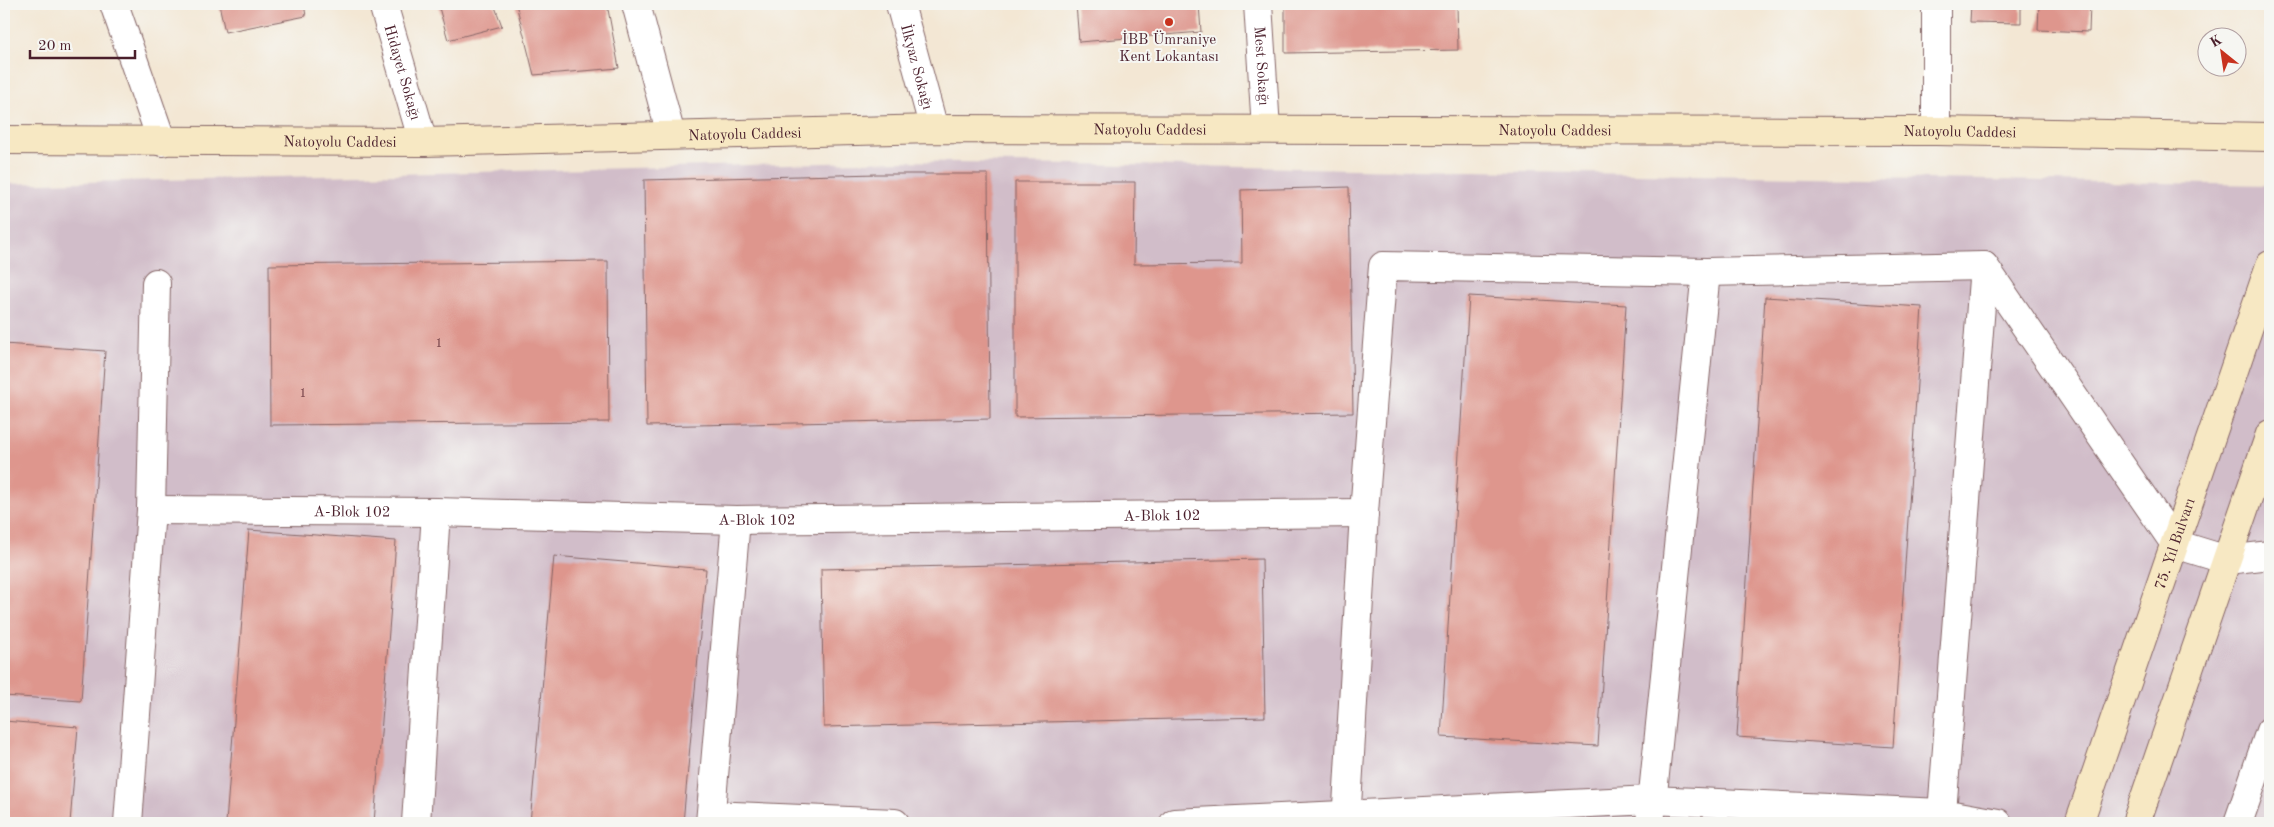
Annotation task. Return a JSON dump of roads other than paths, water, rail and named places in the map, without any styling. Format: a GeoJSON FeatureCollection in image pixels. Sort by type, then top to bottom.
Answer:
{"type":"FeatureCollection","features":[{"type":"Feature","properties":{"kind":"main road","name":"Natoyolu Caddesi"},"geometry":{"type":"LineString","coordinates":[[4,140],[423,142],[934,129],[1936,131],[2270,137]]}},
{"type":"Feature","properties":{"kind":"main road","name":"Natoyolu Caddesi"},"geometry":{"type":"LineString","coordinates":[[4,136],[31,140]]}},
{"type":"Feature","properties":{"kind":"main road","name":"75. Yıl Bulvarı"},"geometry":{"type":"LineString","coordinates":[[2079,823],[2270,265]]}},
{"type":"Feature","properties":{"kind":"main road"},"geometry":{"type":"LineString","coordinates":[[2136,823],[2270,434]]}},
{"type":"Feature","properties":{"kind":"street"},"geometry":{"type":"LineString","coordinates":[[114,4],[162,142]]}},
{"type":"Feature","properties":{"kind":"street","name":"Hidayet Sokağı"},"geometry":{"type":"LineString","coordinates":[[383,4],[423,142]]}},
{"type":"Feature","properties":{"kind":"street"},"geometry":{"type":"LineString","coordinates":[[636,4],[671,135]]}},
{"type":"Feature","properties":{"kind":"street","name":"İlkyaz Sokağı"},"geometry":{"type":"LineString","coordinates":[[900,4],[934,129]]}},
{"type":"Feature","properties":{"kind":"street","name":"Mest Sokağı"},"geometry":{"type":"LineString","coordinates":[[1258,4],[1266,129]]}},
{"type":"Feature","properties":{"kind":"street"},"geometry":{"type":"LineString","coordinates":[[1936,4],[1936,131]]}},
{"type":"Feature","properties":{"kind":"street"},"geometry":{"type":"LineString","coordinates":[[1347,819],[1364,512],[1383,266],[1706,272],[1984,266]]}},
{"type":"Feature","properties":{"kind":"street"},"geometry":{"type":"LineString","coordinates":[[1984,266],[2175,544],[2227,560],[2270,555]]}},
{"type":"Feature","properties":{"kind":"street"},"geometry":{"type":"LineString","coordinates":[[1942,813],[1984,266]]}},
{"type":"Feature","properties":{"kind":"street"},"geometry":{"type":"LineString","coordinates":[[1651,812],[1706,272]]}},
{"type":"Feature","properties":{"kind":"street"},"geometry":{"type":"LineString","coordinates":[[128,823],[151,510],[156,283]]}},
{"type":"Feature","properties":{"kind":"street","name":"A-Blok 102"},"geometry":{"type":"LineString","coordinates":[[151,510],[436,512],[736,520],[1364,512]]}},
{"type":"Feature","properties":{"kind":"street"},"geometry":{"type":"LineString","coordinates":[[416,823],[436,512]]}},
{"type":"Feature","properties":{"kind":"street"},"geometry":{"type":"LineString","coordinates":[[736,520],[711,819],[895,823]]}},
{"type":"Feature","properties":{"kind":"street"},"geometry":{"type":"LineString","coordinates":[[2238,823],[2270,731]]}},
{"type":"Feature","properties":{"kind":"street"},"geometry":{"type":"LineString","coordinates":[[1174,823],[1651,812],[1942,813],[1998,823]]}},
{"type":"Feature","properties":{"kind":"place","name":"İBB Ümraniye Kent Lokantası"},"geometry":{"type":"Point","coordinates":[1169,22]}}]}
